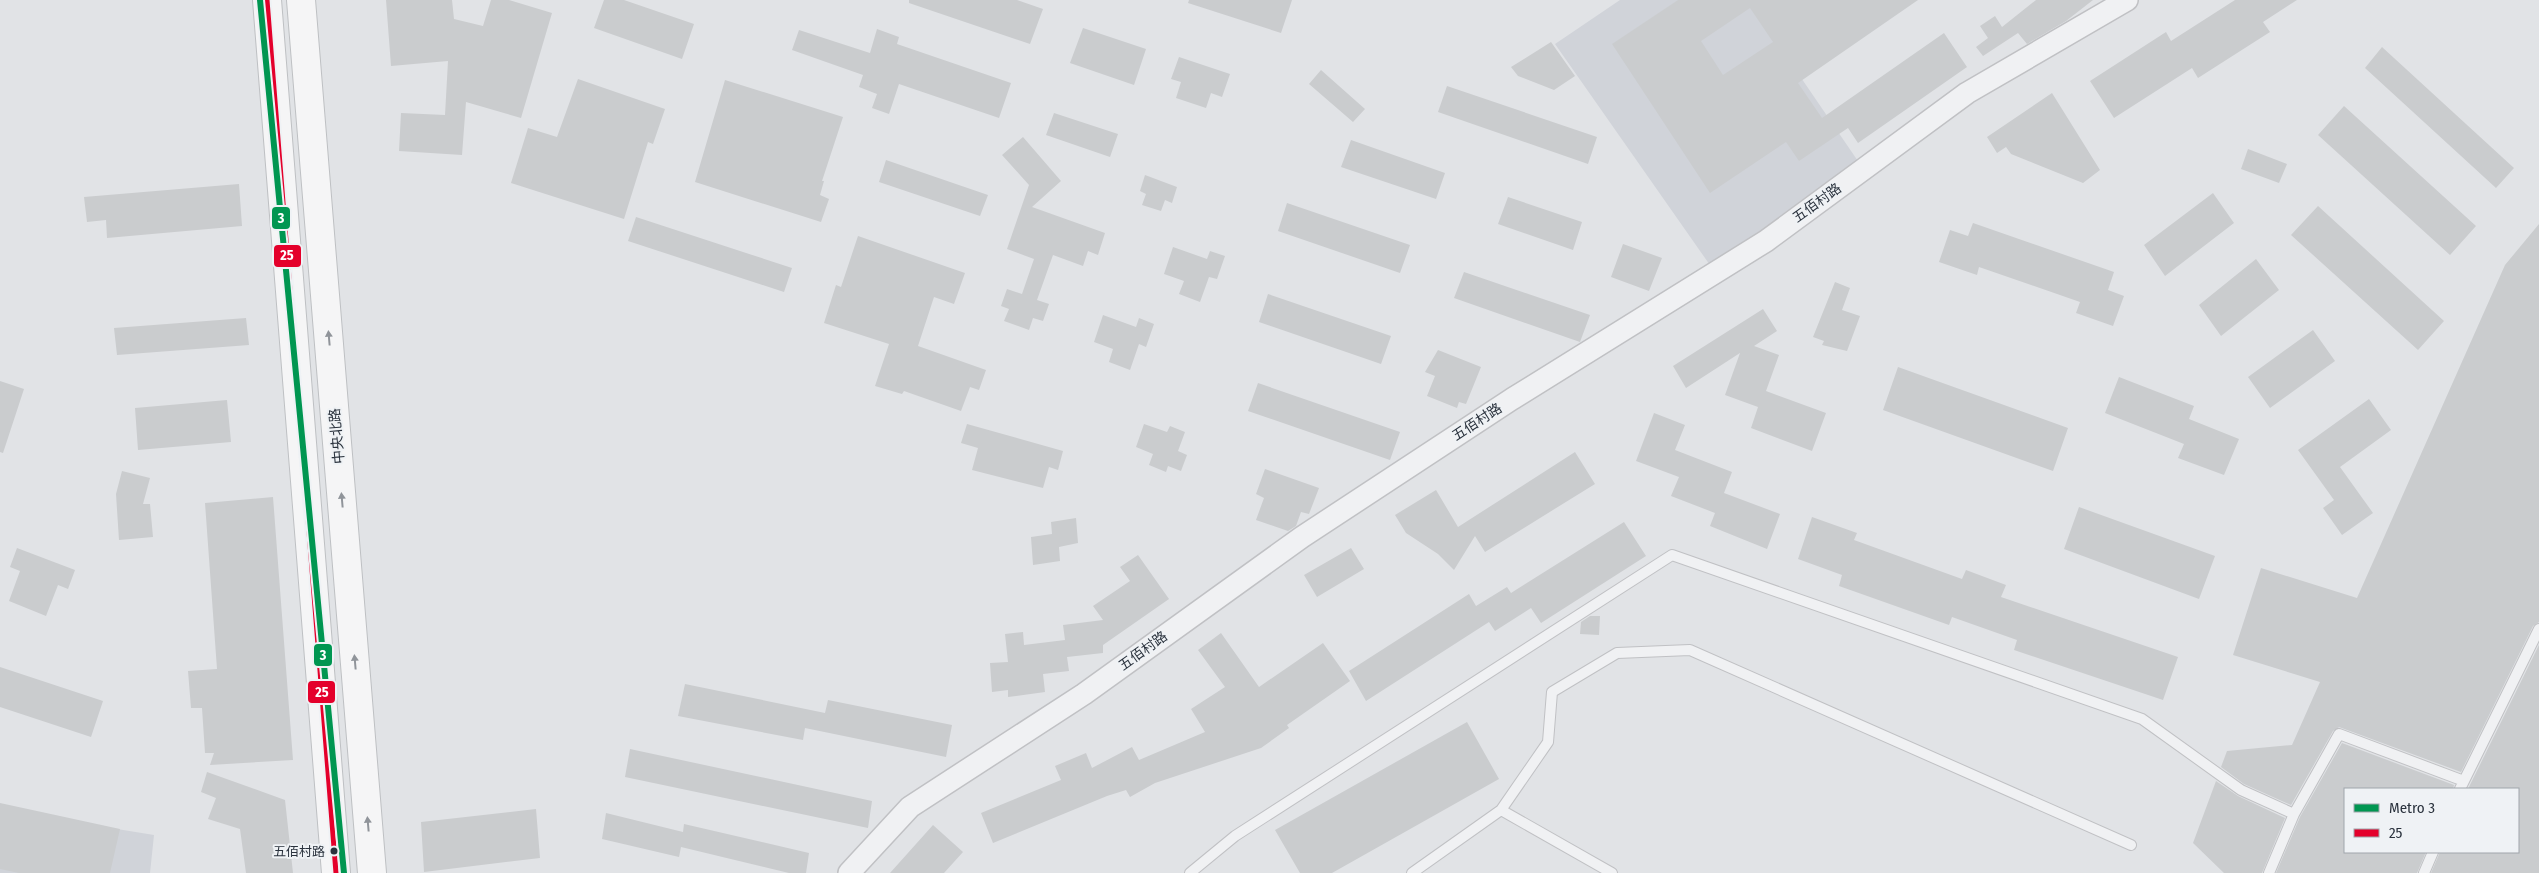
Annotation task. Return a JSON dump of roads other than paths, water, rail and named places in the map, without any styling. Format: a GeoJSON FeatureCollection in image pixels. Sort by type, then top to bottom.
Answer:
{"type":"FeatureCollection","features":[{"type":"Feature","properties":{"kind":"main road"},"geometry":{"type":"LineString","coordinates":[[267,0],[336,873]]}},
{"type":"Feature","properties":{"kind":"main road","name":"中央北路"},"geometry":{"type":"LineString","coordinates":[[301,0],[372,873]]}},
{"type":"Feature","properties":{"kind":"street","name":"五佰村路"},"geometry":{"type":"LineString","coordinates":[[849,873],[910,807],[1084,694],[1302,537],[1512,399],[1766,241],[1967,92],[2126,0]]}},
{"type":"Feature","properties":{"kind":"lane"},"geometry":{"type":"LineString","coordinates":[[1190,873],[1235,836],[1672,555],[2142,719],[2241,790],[2294,814]]}},
{"type":"Feature","properties":{"kind":"lane"},"geometry":{"type":"LineString","coordinates":[[2269,873],[2294,814],[2339,734],[2462,785],[2539,629]]}},
{"type":"Feature","properties":{"kind":"lane"},"geometry":{"type":"LineString","coordinates":[[1412,873],[1501,810],[1548,742],[1552,692],[1617,653],[1690,650],[2131,845]]}},
{"type":"Feature","properties":{"kind":"lane"},"geometry":{"type":"LineString","coordinates":[[1501,810],[1612,873]]}},
{"type":"Feature","properties":{"kind":"lane"},"geometry":{"type":"LineString","coordinates":[[2424,873],[2433,853]]}},
{"type":"Feature","properties":{"kind":"metro line","name":"3"},"geometry":{"type":"LineString","coordinates":[[260,0],[344,873]]}},
{"type":"Feature","properties":{"kind":"place","name":"五佰村路"},"geometry":{"type":"Point","coordinates":[334,851]}}]}
